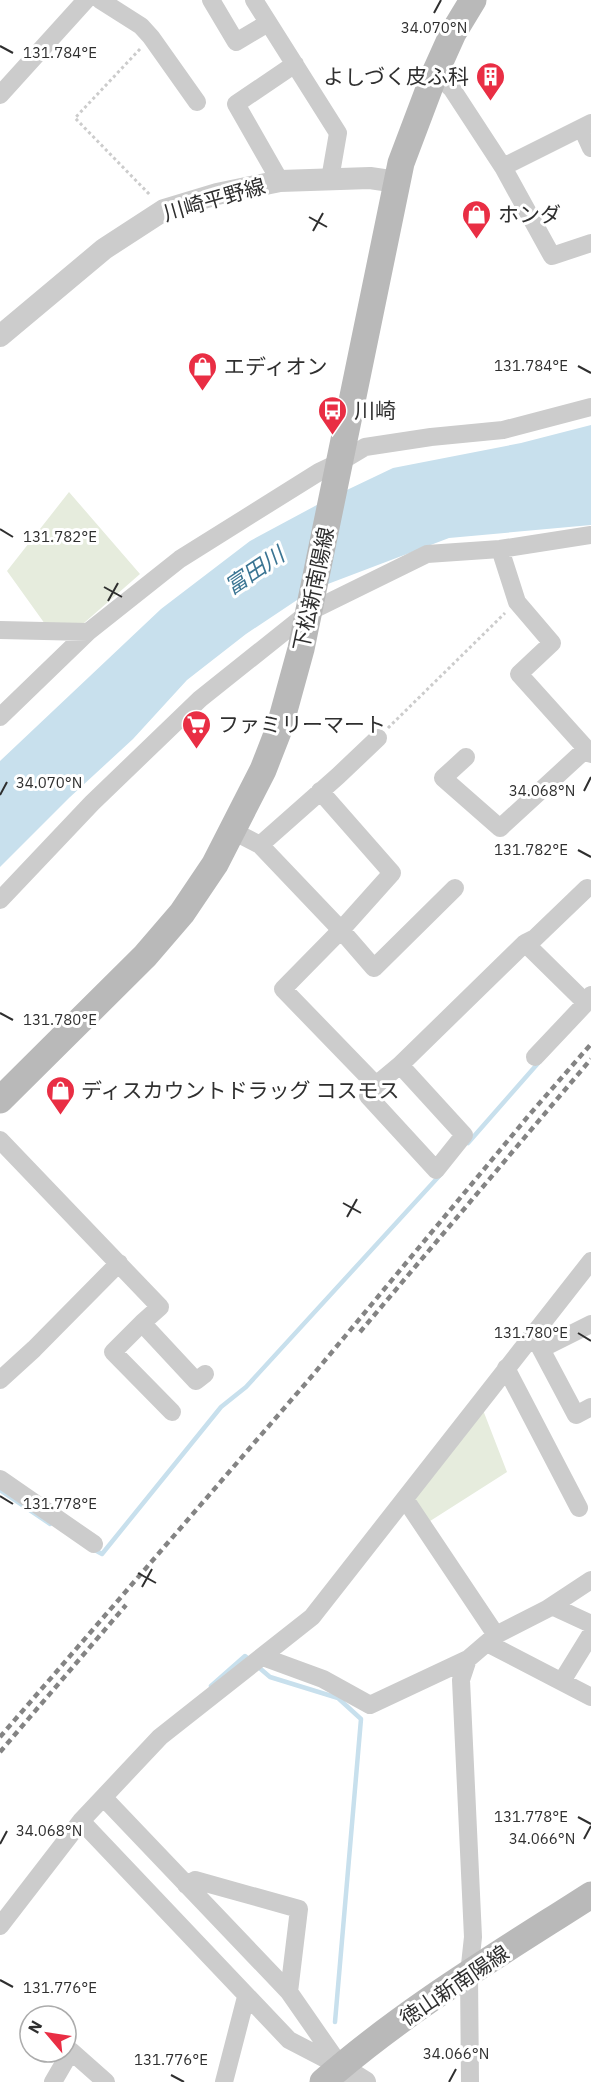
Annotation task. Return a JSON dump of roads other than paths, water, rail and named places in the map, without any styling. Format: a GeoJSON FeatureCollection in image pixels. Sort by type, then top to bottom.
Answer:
{"type":"FeatureCollection","features":[{"type":"Feature","properties":{"kind":"main road","name":"下松新南陽線"},"geometry":{"type":"LineString","coordinates":[[0,1100],[145,956],[182,913],[215,864],[263,770],[293,683],[311,604],[401,163],[435,73],[453,33],[473,0]]}},
{"type":"Feature","properties":{"kind":"main road","name":"徳山新南陽線"},"geometry":{"type":"LineString","coordinates":[[332,2074],[379,2035],[591,1895]]}},
{"type":"Feature","properties":{"kind":"street"},"geometry":{"type":"LineString","coordinates":[[0,96],[86,0]]}},
{"type":"Feature","properties":{"kind":"street"},"geometry":{"type":"LineString","coordinates":[[100,0],[141,26],[196,102]]}},
{"type":"Feature","properties":{"kind":"street"},"geometry":{"type":"LineString","coordinates":[[211,0],[236,42],[268,23]]}},
{"type":"Feature","properties":{"kind":"street"},"geometry":{"type":"LineString","coordinates":[[254,0],[338,133],[330,179]]}},
{"type":"Feature","properties":{"kind":"street"},"geometry":{"type":"LineString","coordinates":[[280,181],[236,104],[295,64]]}},
{"type":"Feature","properties":{"kind":"street"},"geometry":{"type":"LineString","coordinates":[[435,73],[452,89],[503,166],[552,256],[591,243]]}},
{"type":"Feature","properties":{"kind":"street"},"geometry":{"type":"LineString","coordinates":[[503,166],[586,126],[591,148]]}},
{"type":"Feature","properties":{"kind":"street","name":"川崎平野線"},"geometry":{"type":"LineString","coordinates":[[0,336],[104,249],[164,210],[217,194],[280,181],[370,178],[397,182]]}},
{"type":"Feature","properties":{"kind":"street"},"geometry":{"type":"LineString","coordinates":[[0,717],[88,632],[180,559],[319,472],[339,469],[365,447],[431,437],[503,430],[591,407]]}},
{"type":"Feature","properties":{"kind":"street"},"geometry":{"type":"LineString","coordinates":[[0,900],[92,802],[200,699],[311,604],[427,554],[500,549],[591,535]]}},
{"type":"Feature","properties":{"kind":"street"},"geometry":{"type":"LineString","coordinates":[[466,757],[443,778],[501,828],[589,751],[519,674],[552,643],[517,602],[500,549]]}},
{"type":"Feature","properties":{"kind":"street"},"geometry":{"type":"LineString","coordinates":[[0,630],[88,632]]}},
{"type":"Feature","properties":{"kind":"street"},"geometry":{"type":"LineString","coordinates":[[260,844],[378,738]]}},
{"type":"Feature","properties":{"kind":"street"},"geometry":{"type":"LineString","coordinates":[[321,791],[392,873],[341,930],[283,989],[376,1085]]}},
{"type":"Feature","properties":{"kind":"street"},"geometry":{"type":"LineString","coordinates":[[233,831],[260,844],[375,968],[455,888]]}},
{"type":"Feature","properties":{"kind":"street"},"geometry":{"type":"LineString","coordinates":[[400,1065],[464,1135],[436,1170],[368,1096],[376,1085],[400,1065],[525,943],[535,938],[587,888]]}},
{"type":"Feature","properties":{"kind":"street"},"geometry":{"type":"LineString","coordinates":[[525,943],[588,999],[535,1057]]}},
{"type":"Feature","properties":{"kind":"street"},"geometry":{"type":"LineString","coordinates":[[0,1140],[160,1307],[113,1353],[172,1412]]}},
{"type":"Feature","properties":{"kind":"street"},"geometry":{"type":"LineString","coordinates":[[0,1926],[81,1821],[160,1737],[312,1617],[506,1368],[537,1342],[591,1261]]}},
{"type":"Feature","properties":{"kind":"street"},"geometry":{"type":"LineString","coordinates":[[0,1380],[119,1263]]}},
{"type":"Feature","properties":{"kind":"street"},"geometry":{"type":"LineString","coordinates":[[142,1323],[196,1381],[205,1374]]}},
{"type":"Feature","properties":{"kind":"street"},"geometry":{"type":"LineString","coordinates":[[537,1342],[591,1324]]}},
{"type":"Feature","properties":{"kind":"street"},"geometry":{"type":"LineString","coordinates":[[537,1342],[576,1415],[591,1407]]}},
{"type":"Feature","properties":{"kind":"street"},"geometry":{"type":"LineString","coordinates":[[506,1368],[579,1508]]}},
{"type":"Feature","properties":{"kind":"street"},"geometry":{"type":"LineString","coordinates":[[0,1479],[94,1544]]}},
{"type":"Feature","properties":{"kind":"street"},"geometry":{"type":"LineString","coordinates":[[405,1499],[492,1639],[591,1697]]}},
{"type":"Feature","properties":{"kind":"street"},"geometry":{"type":"LineString","coordinates":[[263,1657],[323,1679],[370,1705],[468,1659],[492,1639],[552,1606],[591,1580]]}},
{"type":"Feature","properties":{"kind":"street"},"geometry":{"type":"LineString","coordinates":[[552,1606],[591,1624]]}},
{"type":"Feature","properties":{"kind":"street"},"geometry":{"type":"LineString","coordinates":[[562,1681],[591,1634]]}},
{"type":"Feature","properties":{"kind":"street"},"geometry":{"type":"LineString","coordinates":[[468,1659],[461,1680],[473,1937],[469,1974],[470,2082]]}},
{"type":"Feature","properties":{"kind":"street"},"geometry":{"type":"LineString","coordinates":[[104,1798],[289,1992],[332,2074]]}},
{"type":"Feature","properties":{"kind":"street"},"geometry":{"type":"LineString","coordinates":[[81,1821],[289,2040],[332,2074],[365,2082]]}},
{"type":"Feature","properties":{"kind":"street"},"geometry":{"type":"LineString","coordinates":[[186,1885],[195,1880],[299,1909],[289,1992]]}},
{"type":"Feature","properties":{"kind":"street"},"geometry":{"type":"LineString","coordinates":[[224,2082],[246,1997]]}},
{"type":"Feature","properties":{"kind":"street"},"geometry":{"type":"LineString","coordinates":[[53,2082],[71,2051],[106,2082]]}},
{"type":"Feature","properties":{"kind":"water","name":"富田川"},"geometry":{"type":"Polygon","coordinates":[[[591,425],[591,525],[449,538],[312,590],[246,634],[187,680],[133,739],[69,798],[0,867],[0,761],[161,609],[250,541],[328,499],[393,468],[521,443],[591,425]]]}},
{"type":"Feature","properties":{"kind":"waterway"},"geometry":{"type":"LineString","coordinates":[[468,1143],[540,1061]]}},
{"type":"Feature","properties":{"kind":"waterway"},"geometry":{"type":"LineString","coordinates":[[93,1549],[102,1554],[221,1407],[246,1387],[441,1174]]}},
{"type":"Feature","properties":{"kind":"waterway"},"geometry":{"type":"LineString","coordinates":[[0,1490],[50,1524]]}},
{"type":"Feature","properties":{"kind":"waterway"},"geometry":{"type":"LineString","coordinates":[[211,1686],[245,1656],[250,1660]]}},
{"type":"Feature","properties":{"kind":"waterway"},"geometry":{"type":"LineString","coordinates":[[256,1665],[270,1677],[338,1698],[361,1719],[335,2022]]}},
{"type":"Feature","properties":{"kind":"railway"},"geometry":{"type":"LineString","coordinates":[[0,1737],[312,1376],[591,1044]]}},
{"type":"Feature","properties":{"kind":"railway"},"geometry":{"type":"LineString","coordinates":[[360,1332],[591,1059]]}},
{"type":"Feature","properties":{"kind":"railway"},"geometry":{"type":"LineString","coordinates":[[0,1752],[126,1605]]}},
{"type":"Feature","properties":{"kind":"place","name":"よしづく皮ふ科"},"geometry":{"type":"Point","coordinates":[490,102]}},
{"type":"Feature","properties":{"kind":"place","name":"ホンダ"},"geometry":{"type":"Point","coordinates":[477,240]}},
{"type":"Feature","properties":{"kind":"place","name":"エディオン"},"geometry":{"type":"Point","coordinates":[203,392]}},
{"type":"Feature","properties":{"kind":"place","name":"川崎"},"geometry":{"type":"Point","coordinates":[333,436]}},
{"type":"Feature","properties":{"kind":"place","name":"ファミリーマート"},"geometry":{"type":"Point","coordinates":[197,750]}},
{"type":"Feature","properties":{"kind":"place","name":"ディスカウントドラッグ コスモス"},"geometry":{"type":"Point","coordinates":[60,1116]}}]}
